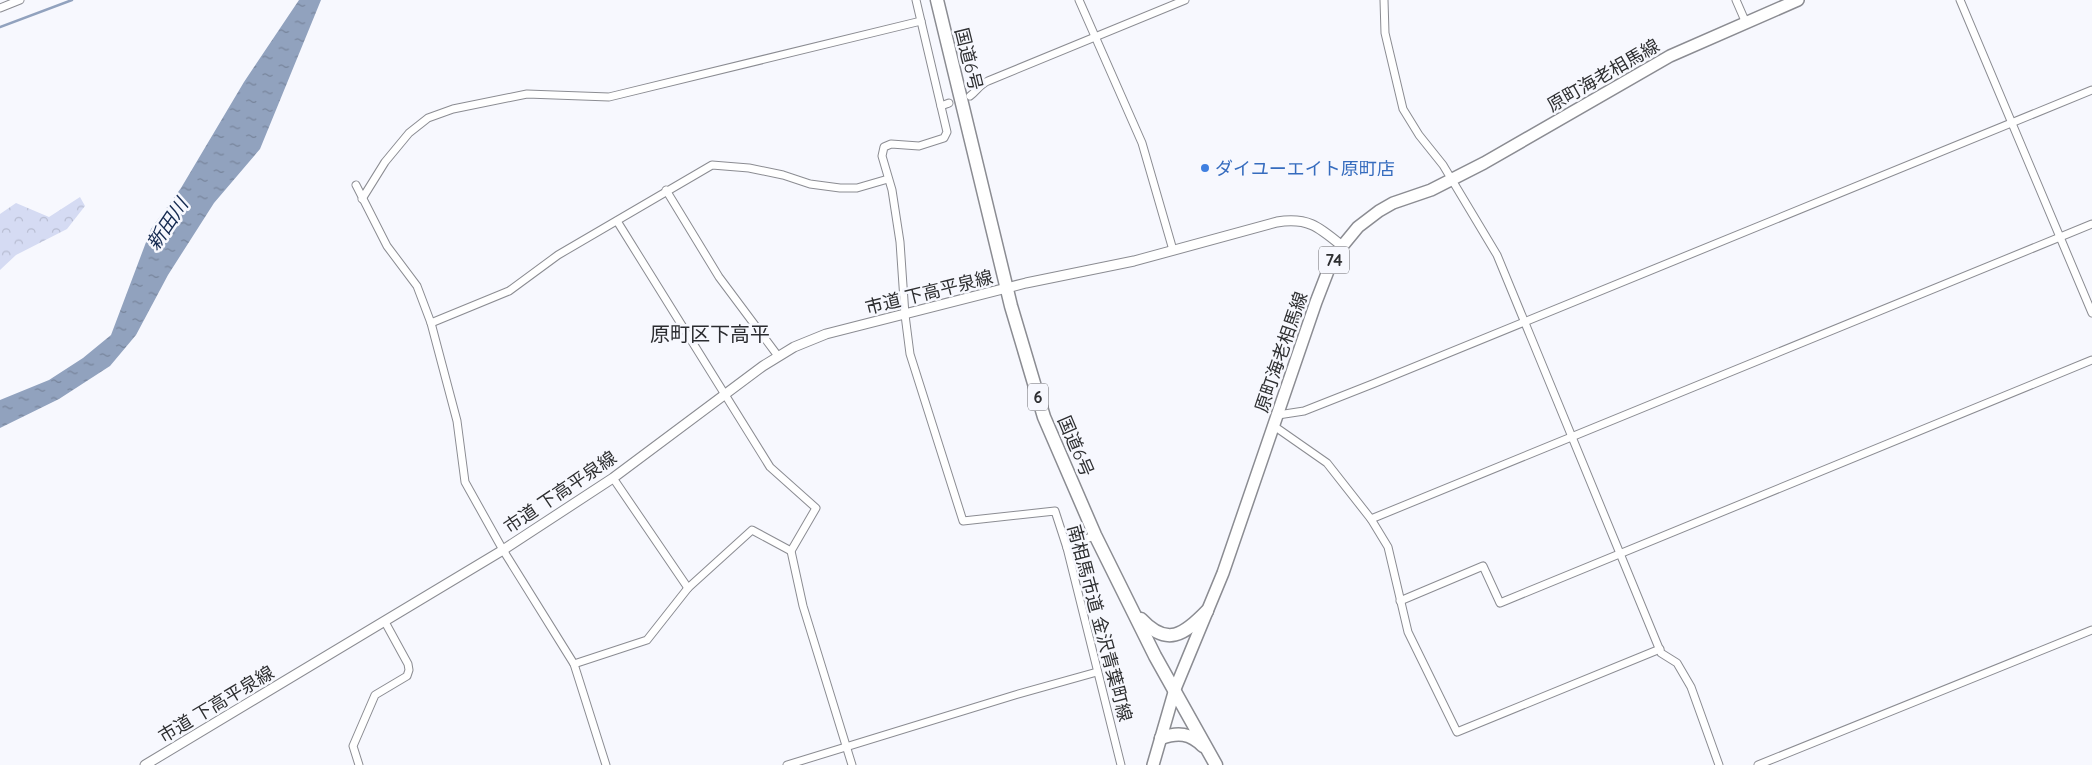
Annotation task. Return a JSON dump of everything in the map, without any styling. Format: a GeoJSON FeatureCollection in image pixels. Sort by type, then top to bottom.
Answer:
{"type":"FeatureCollection","features":[{"type":"Feature","properties":{"kind":"highway","name":"国道6号"},"geometry":{"type":"LineString","coordinates":[[937,0],[1008,289],[1044,417],[1095,534],[1156,656],[1213,760]]}},
{"type":"Feature","properties":{"kind":"highway"},"geometry":{"type":"LineString","coordinates":[[1132,609],[1154,631],[1168,636],[1184,632],[1207,611]]}},
{"type":"Feature","properties":{"kind":"highway"},"geometry":{"type":"LineString","coordinates":[[1161,738],[1177,734],[1187,735],[1197,741],[1213,760]]}},
{"type":"Feature","properties":{"kind":"main road","name":"原町海老相馬線"},"geometry":{"type":"LineString","coordinates":[[1153,765],[1175,689],[1223,573],[1316,302],[1328,271],[1342,246],[1358,227],[1393,203],[1431,190],[1452,180],[1531,137],[1654,65],[1798,0]]}},
{"type":"Feature","properties":{"kind":"street"},"geometry":{"type":"LineString","coordinates":[[0,8],[20,0]]}},
{"type":"Feature","properties":{"kind":"street","name":"南相馬市道 金沢青葉町線"},"geometry":{"type":"LineString","coordinates":[[916,0],[947,132],[944,138],[918,146],[891,144],[884,147],[882,156],[892,190],[900,242],[905,315],[910,354],[963,521],[1055,511],[1121,765]]}},
{"type":"Feature","properties":{"kind":"street"},"geometry":{"type":"LineString","coordinates":[[1079,0],[1142,143],[1173,250]]}},
{"type":"Feature","properties":{"kind":"street"},"geometry":{"type":"LineString","coordinates":[[970,96],[976,92],[980,85],[988,81],[1185,0]]}},
{"type":"Feature","properties":{"kind":"street"},"geometry":{"type":"LineString","coordinates":[[1384,0],[1385,33],[1403,109],[1419,135],[1443,164],[1497,255],[1661,653],[1677,663],[1691,687],[1719,765]]}},
{"type":"Feature","properties":{"kind":"street"},"geometry":{"type":"LineString","coordinates":[[1736,0],[1746,22]]}},
{"type":"Feature","properties":{"kind":"street"},"geometry":{"type":"LineString","coordinates":[[1960,0],[2092,313]]}},
{"type":"Feature","properties":{"kind":"street"},"geometry":{"type":"LineString","coordinates":[[362,199],[384,162],[409,133],[428,118],[453,109],[527,94],[608,98],[921,21]]}},
{"type":"Feature","properties":{"kind":"street"},"geometry":{"type":"LineString","coordinates":[[1276,420],[2092,90]]}},
{"type":"Feature","properties":{"kind":"street"},"geometry":{"type":"LineString","coordinates":[[941,106],[949,103]]}},
{"type":"Feature","properties":{"kind":"street"},"geometry":{"type":"LineString","coordinates":[[432,323],[509,291],[558,255],[706,167],[715,165],[773,173],[810,184],[840,188],[857,188],[888,179]]}},
{"type":"Feature","properties":{"kind":"street"},"geometry":{"type":"LineString","coordinates":[[356,185],[387,246],[417,286],[432,323],[457,421],[465,482],[503,550],[574,664],[606,765]]}},
{"type":"Feature","properties":{"kind":"street"},"geometry":{"type":"LineString","coordinates":[[666,190],[719,277],[778,356]]}},
{"type":"Feature","properties":{"kind":"street","name":"市道 下高平泉線"},"geometry":{"type":"LineString","coordinates":[[146,765],[503,550],[612,478],[724,394],[794,347],[826,334],[1026,283],[1134,261],[1277,222],[1294,219],[1311,224],[1342,246]]}},
{"type":"Feature","properties":{"kind":"street"},"geometry":{"type":"LineString","coordinates":[[617,220],[770,466],[816,508],[791,551],[803,606],[852,765]]}},
{"type":"Feature","properties":{"kind":"street"},"geometry":{"type":"LineString","coordinates":[[1371,520],[2092,224]]}},
{"type":"Feature","properties":{"kind":"street"},"geometry":{"type":"LineString","coordinates":[[1400,601],[1483,566],[1500,603],[1620,552],[2092,360]]}},
{"type":"Feature","properties":{"kind":"street"},"geometry":{"type":"LineString","coordinates":[[1276,420],[1327,463],[1371,520],[1388,548],[1408,632],[1457,732],[1660,649]]}},
{"type":"Feature","properties":{"kind":"street"},"geometry":{"type":"LineString","coordinates":[[612,478],[688,588]]}},
{"type":"Feature","properties":{"kind":"street"},"geometry":{"type":"LineString","coordinates":[[574,664],[647,640],[688,588],[752,530],[791,551]]}},
{"type":"Feature","properties":{"kind":"street"},"geometry":{"type":"LineString","coordinates":[[1066,548],[1095,534]]}},
{"type":"Feature","properties":{"kind":"street"},"geometry":{"type":"LineString","coordinates":[[359,765],[353,746],[375,695],[407,676],[409,670],[408,664],[385,622]]}},
{"type":"Feature","properties":{"kind":"street"},"geometry":{"type":"LineString","coordinates":[[1758,765],[2092,630]]}},
{"type":"Feature","properties":{"kind":"street"},"geometry":{"type":"LineString","coordinates":[[787,765],[1014,695],[1097,672]]}},
{"type":"Feature","properties":{"kind":"green space"},"geometry":{"type":"Polygon","coordinates":[[[80,197],[85,206],[67,229],[16,255],[0,270],[0,214],[16,203],[49,217],[80,197]]]}},
{"type":"Feature","properties":{"kind":"water","name":"新田川"},"geometry":{"type":"Polygon","coordinates":[[[299,0],[321,0],[260,149],[214,203],[168,275],[136,335],[110,366],[59,399],[0,428],[0,400],[49,380],[83,358],[111,335],[151,229],[181,188],[244,82],[299,0]]]}},
{"type":"Feature","properties":{"kind":"waterway"},"geometry":{"type":"LineString","coordinates":[[0,27],[72,0]]}},
{"type":"Feature","properties":{"kind":"place","name":"ダイユーエイト原町店"},"geometry":{"type":"Point","coordinates":[1205,168]}},
{"type":"Feature","properties":{"kind":"district","name":"原町区下高平"},"geometry":{"type":"Point","coordinates":[710,333]}}]}
